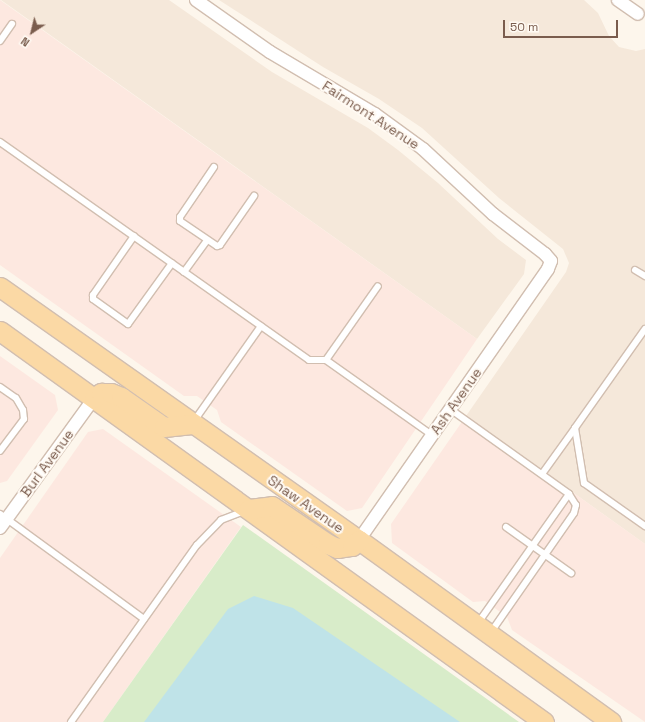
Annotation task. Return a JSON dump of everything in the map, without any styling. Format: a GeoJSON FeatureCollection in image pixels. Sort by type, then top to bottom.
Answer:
{"type":"FeatureCollection","features":[{"type":"Feature","properties":{"kind":"main road","name":"Shaw Avenue"},"geometry":{"type":"LineString","coordinates":[[0,287],[192,424],[359,540],[611,722]]}},
{"type":"Feature","properties":{"kind":"main road"},"geometry":{"type":"LineString","coordinates":[[0,331],[544,722]]}},
{"type":"Feature","properties":{"kind":"main road"},"geometry":{"type":"LineString","coordinates":[[94,398],[101,393],[111,393],[121,397],[164,427],[192,424]]}},
{"type":"Feature","properties":{"kind":"main road"},"geometry":{"type":"LineString","coordinates":[[249,509],[272,506],[328,544],[338,548],[352,546],[359,540]]}},
{"type":"Feature","properties":{"kind":"street","name":"Fairmont Avenue"},"geometry":{"type":"LineString","coordinates":[[196,0],[270,52],[374,114],[423,149],[493,214],[545,254],[551,261]]}},
{"type":"Feature","properties":{"kind":"street"},"geometry":{"type":"LineString","coordinates":[[618,0],[638,14]]}},
{"type":"Feature","properties":{"kind":"street","name":"Ash Avenue"},"geometry":{"type":"LineString","coordinates":[[359,540],[548,269],[551,261]]}},
{"type":"Feature","properties":{"kind":"street","name":"Burl Avenue"},"geometry":{"type":"LineString","coordinates":[[2,520],[94,398]]}},
{"type":"Feature","properties":{"kind":"lane"},"geometry":{"type":"LineString","coordinates":[[0,41],[12,24]]}},
{"type":"Feature","properties":{"kind":"lane"},"geometry":{"type":"LineString","coordinates":[[0,142],[309,360],[326,360],[432,435]]}},
{"type":"Feature","properties":{"kind":"lane"},"geometry":{"type":"LineString","coordinates":[[214,167],[180,217],[180,221],[207,240],[217,246],[220,245],[254,196]]}},
{"type":"Feature","properties":{"kind":"lane"},"geometry":{"type":"LineString","coordinates":[[134,236],[92,296],[93,299],[128,324],[172,263]]}},
{"type":"Feature","properties":{"kind":"lane"},"geometry":{"type":"LineString","coordinates":[[184,272],[207,240]]}},
{"type":"Feature","properties":{"kind":"lane"},"geometry":{"type":"LineString","coordinates":[[635,270],[645,276]]}},
{"type":"Feature","properties":{"kind":"lane"},"geometry":{"type":"LineString","coordinates":[[326,360],[378,286]]}},
{"type":"Feature","properties":{"kind":"lane"},"geometry":{"type":"LineString","coordinates":[[192,424],[261,326]]}},
{"type":"Feature","properties":{"kind":"lane"},"geometry":{"type":"LineString","coordinates":[[542,474],[645,329]]}},
{"type":"Feature","properties":{"kind":"lane"},"geometry":{"type":"LineString","coordinates":[[0,387],[16,398],[23,410],[24,419],[0,451]]}},
{"type":"Feature","properties":{"kind":"lane"},"geometry":{"type":"LineString","coordinates":[[450,409],[569,494],[576,505],[574,512],[544,554],[483,629]]}},
{"type":"Feature","properties":{"kind":"lane"},"geometry":{"type":"LineString","coordinates":[[575,428],[584,483],[645,526]]}},
{"type":"Feature","properties":{"kind":"lane"},"geometry":{"type":"LineString","coordinates":[[483,629],[533,546],[569,494]]}},
{"type":"Feature","properties":{"kind":"lane"},"geometry":{"type":"LineString","coordinates":[[72,722],[197,546],[221,520],[249,509]]}},
{"type":"Feature","properties":{"kind":"lane"},"geometry":{"type":"LineString","coordinates":[[2,520],[144,619]]}},
{"type":"Feature","properties":{"kind":"lane"},"geometry":{"type":"LineString","coordinates":[[506,527],[571,573]]}},
{"type":"Feature","properties":{"kind":"shaded area"},"geometry":{"type":"Polygon","coordinates":[[[0,0],[477,339],[362,508],[347,511],[221,422],[217,410],[197,396],[184,396],[0,265],[0,0]]]}},
{"type":"Feature","properties":{"kind":"shaded area"},"geometry":{"type":"Polygon","coordinates":[[[1,0],[169,0],[272,72],[368,128],[398,150],[438,183],[498,239],[526,260],[524,274],[477,339],[1,0]]]}},
{"type":"Feature","properties":{"kind":"shaded area"},"geometry":{"type":"Polygon","coordinates":[[[219,0],[584,0],[598,13],[609,36],[619,47],[636,51],[645,49],[645,544],[466,416],[566,272],[569,263],[563,249],[499,198],[422,128],[379,99],[323,67],[219,0]]]}},
{"type":"Feature","properties":{"kind":"shaded area"},"geometry":{"type":"Polygon","coordinates":[[[0,356],[55,395],[58,410],[7,481],[0,483],[0,356]]]}},
{"type":"Feature","properties":{"kind":"shaded area"},"geometry":{"type":"Polygon","coordinates":[[[466,416],[645,544],[645,722],[512,630],[507,617],[485,601],[473,602],[392,543],[391,524],[466,416]]]}},
{"type":"Feature","properties":{"kind":"shaded area"},"geometry":{"type":"Polygon","coordinates":[[[103,429],[241,527],[103,722],[0,722],[0,558],[88,432],[103,429]]]}},
{"type":"Feature","properties":{"kind":"green space"},"geometry":{"type":"Polygon","coordinates":[[[243,525],[519,722],[103,722],[243,525]]]}},
{"type":"Feature","properties":{"kind":"water"},"geometry":{"type":"Polygon","coordinates":[[[254,596],[293,608],[460,722],[144,722],[228,609],[254,596]]]}}]}
